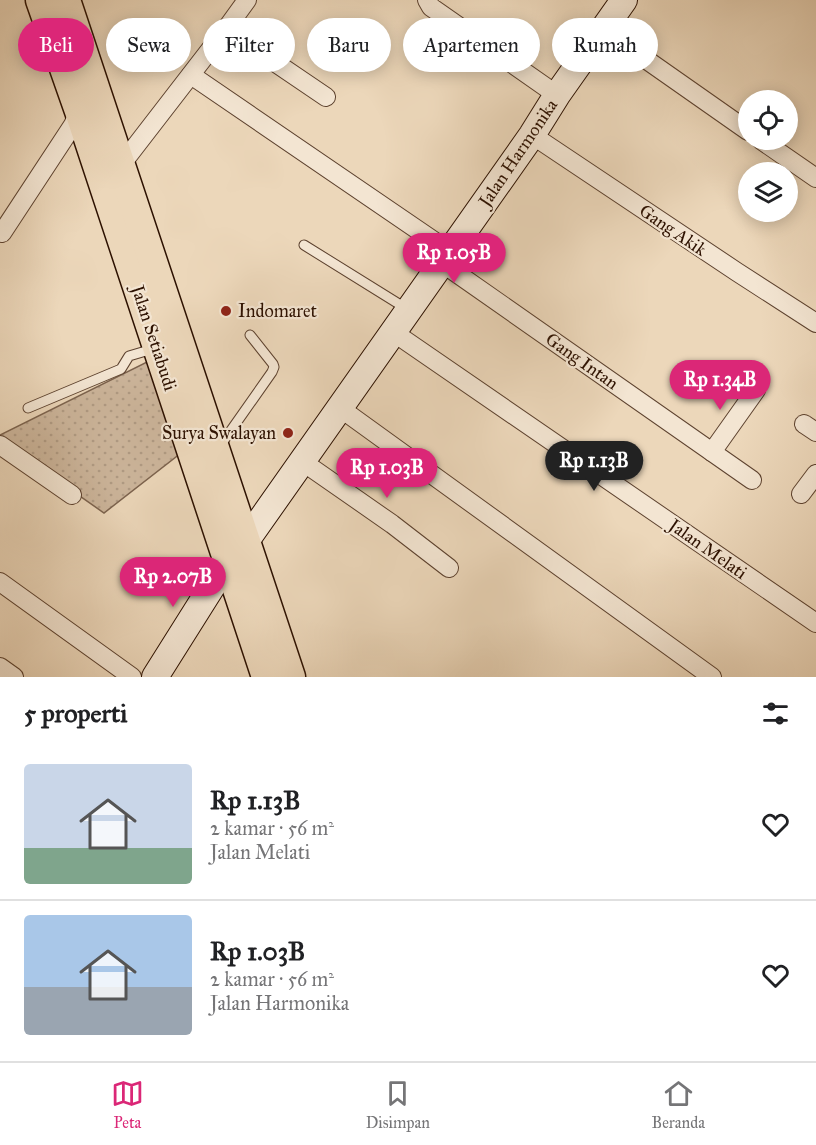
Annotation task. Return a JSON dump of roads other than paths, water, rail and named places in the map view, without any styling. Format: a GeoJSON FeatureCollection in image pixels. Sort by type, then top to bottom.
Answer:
{"type":"FeatureCollection","features":[{"type":"Feature","properties":{"kind":"main road","name":"Jalan Setiabudi"},"geometry":{"type":"LineString","coordinates":[[40,0],[157,348],[237,551],[291,677]]}},
{"type":"Feature","properties":{"kind":"main road","name":"Jalan Setiabudi"},"geometry":{"type":"LineString","coordinates":[[72,10],[216,451],[266,677]]}},
{"type":"Feature","properties":{"kind":"street"},"geometry":{"type":"LineString","coordinates":[[234,18],[247,0]]}},
{"type":"Feature","properties":{"kind":"street"},"geometry":{"type":"LineString","coordinates":[[427,0],[431,7],[557,95]]}},
{"type":"Feature","properties":{"kind":"street","name":"Jalan Harmonika"},"geometry":{"type":"LineString","coordinates":[[612,18],[624,0]]}},
{"type":"Feature","properties":{"kind":"street"},"geometry":{"type":"LineString","coordinates":[[121,165],[203,59]]}},
{"type":"Feature","properties":{"kind":"street"},"geometry":{"type":"LineString","coordinates":[[658,68],[738,124]]}},
{"type":"Feature","properties":{"kind":"street"},"geometry":{"type":"LineString","coordinates":[[289,72],[326,97]]}},
{"type":"Feature","properties":{"kind":"street","name":"Jalan Harmonika"},"geometry":{"type":"LineString","coordinates":[[155,677],[237,551],[303,462],[574,72]]}},
{"type":"Feature","properties":{"kind":"street","name":"Gang Intan"},"geometry":{"type":"LineString","coordinates":[[191,75],[752,480]]}},
{"type":"Feature","properties":{"kind":"street"},"geometry":{"type":"LineString","coordinates":[[2,233],[73,125],[79,111]]}},
{"type":"Feature","properties":{"kind":"street","name":"Gang Akik"},"geometry":{"type":"LineString","coordinates":[[532,135],[816,323]]}},
{"type":"Feature","properties":{"kind":"street"},"geometry":{"type":"LineString","coordinates":[[775,150],[816,178]]}},
{"type":"Feature","properties":{"kind":"street","name":"Jalan Melati"},"geometry":{"type":"LineString","coordinates":[[393,332],[816,623]]}},
{"type":"Feature","properties":{"kind":"street"},"geometry":{"type":"LineString","coordinates":[[712,452],[756,390]]}},
{"type":"Feature","properties":{"kind":"street"},"geometry":{"type":"LineString","coordinates":[[340,408],[691,671],[712,677]]}},
{"type":"Feature","properties":{"kind":"street"},"geometry":{"type":"LineString","coordinates":[[0,445],[72,495]]}},
{"type":"Feature","properties":{"kind":"street"},"geometry":{"type":"LineString","coordinates":[[303,462],[392,524],[449,568]]}},
{"type":"Feature","properties":{"kind":"street"},"geometry":{"type":"LineString","coordinates":[[801,494],[816,474]]}},
{"type":"Feature","properties":{"kind":"street"},"geometry":{"type":"LineString","coordinates":[[0,582],[132,677]]}},
{"type":"Feature","properties":{"kind":"street"},"geometry":{"type":"LineString","coordinates":[[0,667],[14,677]]}},
{"type":"Feature","properties":{"kind":"lane"},"geometry":{"type":"LineString","coordinates":[[304,245],[409,310]]}},
{"type":"Feature","properties":{"kind":"lane"},"geometry":{"type":"LineString","coordinates":[[216,451],[274,367],[250,335]]}},
{"type":"Feature","properties":{"kind":"lane"},"geometry":{"type":"LineString","coordinates":[[28,408],[121,369],[129,356],[157,348]]}},
{"type":"Feature","properties":{"kind":"place","name":"Indomaret"},"geometry":{"type":"Point","coordinates":[226,311]}},
{"type":"Feature","properties":{"kind":"place","name":"Surya Swalayan"},"geometry":{"type":"Point","coordinates":[288,433]}}]}
